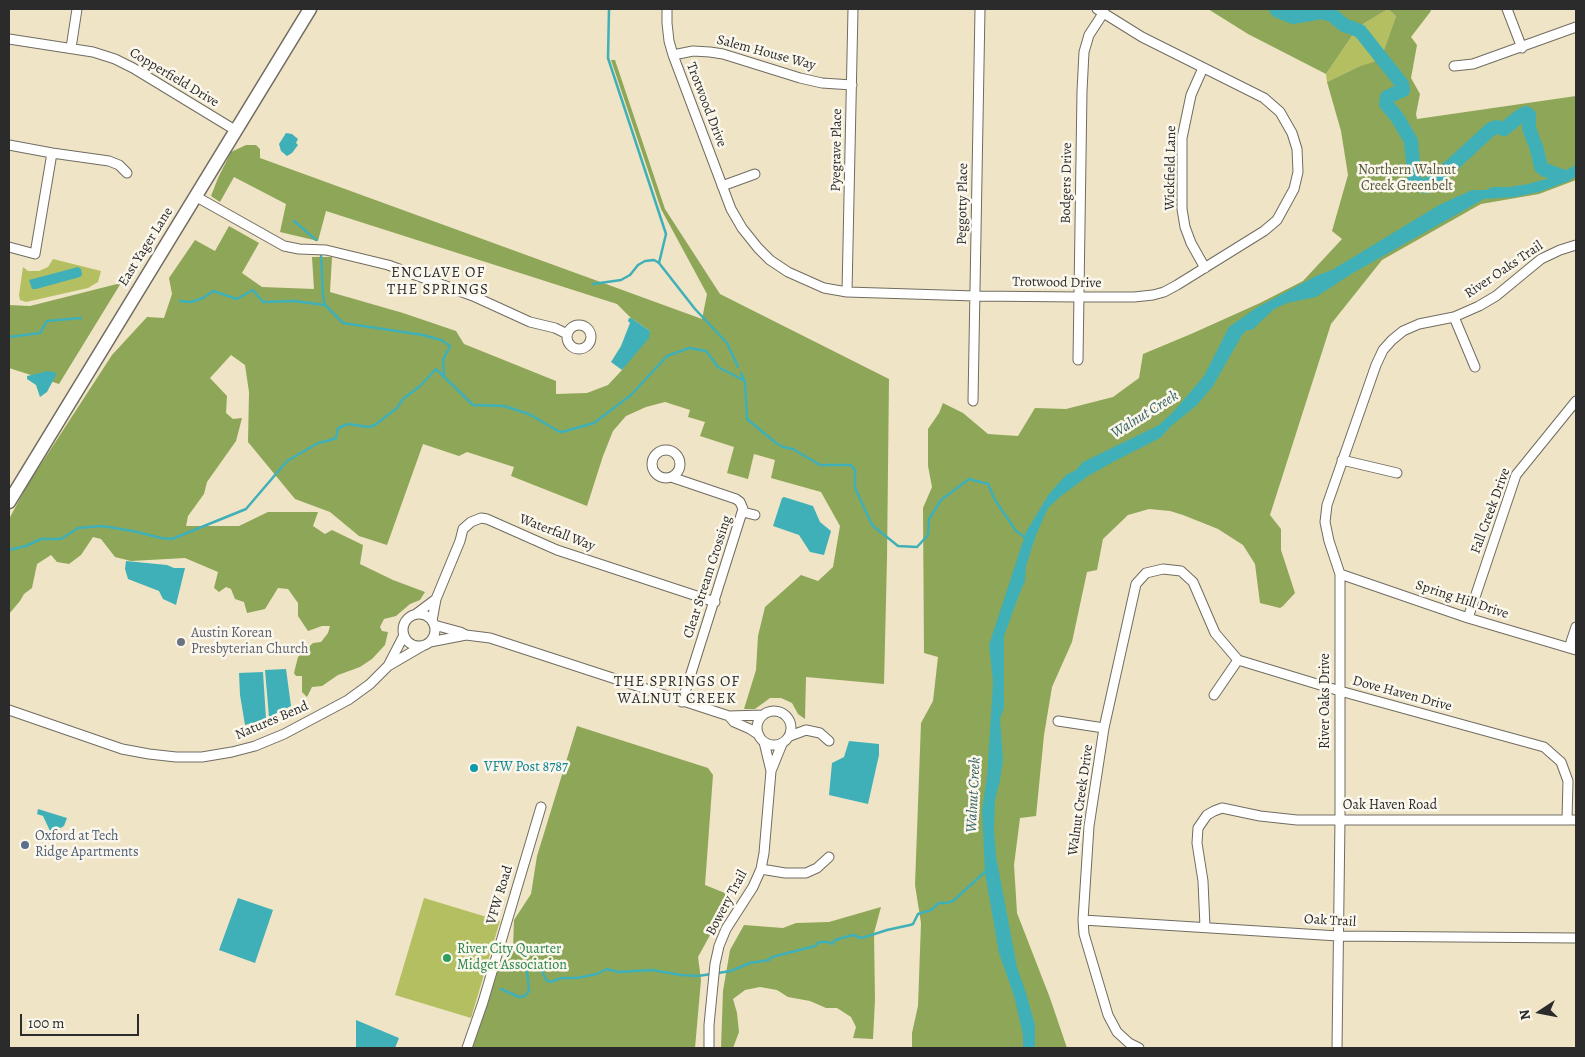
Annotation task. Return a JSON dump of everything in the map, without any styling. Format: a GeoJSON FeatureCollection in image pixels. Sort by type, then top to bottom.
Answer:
{"type":"FeatureCollection","features":[{"type":"Feature","properties":{"kind":"street"},"geometry":{"type":"LineString","coordinates":[[71,48],[76,9]]}},
{"type":"Feature","properties":{"kind":"street","name":"East Yager Lane"},"geometry":{"type":"LineString","coordinates":[[9,502],[310,9]]}},
{"type":"Feature","properties":{"kind":"street","name":"Trotwood Drive"},"geometry":{"type":"LineString","coordinates":[[667,9],[669,41],[673,55],[731,208],[742,228],[770,260],[788,272],[824,288],[847,292],[975,296],[1134,297],[1153,295],[1177,286],[1264,231],[1277,220],[1294,189],[1298,172],[1297,149],[1292,133],[1280,112],[1264,98],[1142,37],[1100,10]]}},
{"type":"Feature","properties":{"kind":"street","name":"Pyegrave Place"},"geometry":{"type":"LineString","coordinates":[[847,292],[853,9]]}},
{"type":"Feature","properties":{"kind":"street","name":"Peggotty Place"},"geometry":{"type":"LineString","coordinates":[[974,400],[980,9]]}},
{"type":"Feature","properties":{"kind":"street"},"geometry":{"type":"LineString","coordinates":[[1506,9],[1522,48]]}},
{"type":"Feature","properties":{"kind":"street","name":"Bodgers Drive"},"geometry":{"type":"LineString","coordinates":[[1078,360],[1084,52],[1100,10]]}},
{"type":"Feature","properties":{"kind":"street"},"geometry":{"type":"LineString","coordinates":[[1454,66],[1473,64],[1522,48],[1576,27]]}},
{"type":"Feature","properties":{"kind":"street","name":"Copperfield Drive"},"geometry":{"type":"LineString","coordinates":[[9,39],[93,52],[121,62],[235,130]]}},
{"type":"Feature","properties":{"kind":"street","name":"Salem House Way"},"geometry":{"type":"LineString","coordinates":[[673,55],[693,51],[723,54],[800,78],[852,85]]}},
{"type":"Feature","properties":{"kind":"street","name":"Wickfield Lane"},"geometry":{"type":"LineString","coordinates":[[1203,68],[1191,95],[1182,138],[1182,209],[1188,235],[1205,268]]}},
{"type":"Feature","properties":{"kind":"street"},"geometry":{"type":"LineString","coordinates":[[9,145],[108,161],[119,165],[127,173]]}},
{"type":"Feature","properties":{"kind":"street"},"geometry":{"type":"LineString","coordinates":[[9,247],[35,254],[52,153]]}},
{"type":"Feature","properties":{"kind":"street"},"geometry":{"type":"LineString","coordinates":[[722,186],[755,174]]}},
{"type":"Feature","properties":{"kind":"street"},"geometry":{"type":"LineString","coordinates":[[195,196],[284,246],[299,249],[326,250],[388,265],[473,296],[530,322],[555,328],[567,334]]}},
{"type":"Feature","properties":{"kind":"street","name":"River Oaks Trail"},"geometry":{"type":"LineString","coordinates":[[1376,365],[1383,350],[1403,331],[1419,324],[1454,317],[1479,306],[1496,296],[1541,259],[1576,245]]}},
{"type":"Feature","properties":{"kind":"street"},"geometry":{"type":"LineString","coordinates":[[1454,317],[1475,367]]}},
{"type":"Feature","properties":{"kind":"street","name":"River Oaks Drive"},"geometry":{"type":"LineString","coordinates":[[1337,1048],[1340,819],[1340,574],[1325,522],[1327,505],[1376,365]]}},
{"type":"Feature","properties":{"kind":"street","name":"Fall Creek Drive"},"geometry":{"type":"LineString","coordinates":[[1468,618],[1516,475],[1576,401]]}},
{"type":"Feature","properties":{"kind":"street"},"geometry":{"type":"LineString","coordinates":[[1342,460],[1397,474]]}},
{"type":"Feature","properties":{"kind":"street","name":"Clear Stream Crossing"},"geometry":{"type":"LineString","coordinates":[[671,477],[736,499],[742,505],[743,512],[682,702]]}},
{"type":"Feature","properties":{"kind":"street"},"geometry":{"type":"LineString","coordinates":[[743,512],[755,515]]}},
{"type":"Feature","properties":{"kind":"street","name":"Waterfall Way"},"geometry":{"type":"LineString","coordinates":[[433,623],[436,598],[465,526],[481,518],[557,550],[715,602]]}},
{"type":"Feature","properties":{"kind":"street","name":"Walnut Creek Drive"},"geometry":{"type":"LineString","coordinates":[[1139,1048],[1129,1043],[1117,1032],[1108,1015],[1084,934],[1083,920],[1089,826],[1104,728],[1136,584],[1146,573],[1163,569],[1181,571],[1193,582],[1215,633],[1238,660]]}},
{"type":"Feature","properties":{"kind":"street","name":"Spring Hill Drive"},"geometry":{"type":"LineString","coordinates":[[1340,574],[1468,618],[1573,649]]}},
{"type":"Feature","properties":{"kind":"street","name":"Waterfall Way"},"geometry":{"type":"LineString","coordinates":[[416,614],[436,598]]}},
{"type":"Feature","properties":{"kind":"street"},"geometry":{"type":"LineString","coordinates":[[416,614],[423,614],[433,623],[434,635],[427,643],[417,646],[412,644],[404,635],[406,621],[409,617],[416,614]]}},
{"type":"Feature","properties":{"kind":"street","name":"Natures Bend"},"geometry":{"type":"LineString","coordinates":[[433,623],[466,635]]}},
{"type":"Feature","properties":{"kind":"street"},"geometry":{"type":"LineString","coordinates":[[1573,649],[1576,627]]}},
{"type":"Feature","properties":{"kind":"street","name":"Natures Bend"},"geometry":{"type":"LineString","coordinates":[[388,666],[404,635]]}},
{"type":"Feature","properties":{"kind":"street","name":"Natures Bend"},"geometry":{"type":"LineString","coordinates":[[9,710],[122,749],[149,754],[176,757],[202,756],[240,750],[284,734],[348,700],[370,684],[388,666],[427,643],[466,635],[490,638],[729,716],[764,715]]}},
{"type":"Feature","properties":{"kind":"street"},"geometry":{"type":"LineString","coordinates":[[1214,695],[1238,660]]}},
{"type":"Feature","properties":{"kind":"street","name":"Dove Haven Drive"},"geometry":{"type":"LineString","coordinates":[[1238,660],[1340,691],[1544,747],[1561,762],[1568,781],[1572,820]]}},
{"type":"Feature","properties":{"kind":"street"},"geometry":{"type":"LineString","coordinates":[[806,730],[804,726],[776,710],[764,715],[757,728],[762,739],[773,745],[782,744],[790,736],[806,730],[820,733],[829,740]]}},
{"type":"Feature","properties":{"kind":"street","name":"Natures Bend"},"geometry":{"type":"LineString","coordinates":[[729,716],[734,722],[750,729],[762,739]]}},
{"type":"Feature","properties":{"kind":"street"},"geometry":{"type":"LineString","coordinates":[[787,716],[792,725],[790,736]]}},
{"type":"Feature","properties":{"kind":"street"},"geometry":{"type":"LineString","coordinates":[[1058,721],[1104,728]]}},
{"type":"Feature","properties":{"kind":"street","name":"Bowery Trail"},"geometry":{"type":"LineString","coordinates":[[762,739],[771,771]]}},
{"type":"Feature","properties":{"kind":"street","name":"Bowery Trail"},"geometry":{"type":"LineString","coordinates":[[709,1048],[712,991],[718,950],[726,929],[753,887],[761,869],[771,771],[782,744]]}},
{"type":"Feature","properties":{"kind":"street","name":"VFW Road"},"geometry":{"type":"LineString","coordinates":[[467,1048],[483,1002],[541,807]]}},
{"type":"Feature","properties":{"kind":"street","name":"Oak Haven Road"},"geometry":{"type":"LineString","coordinates":[[1205,927],[1203,881],[1197,843],[1198,828],[1207,815],[1214,810],[1222,808],[1260,816],[1297,820],[1572,820]]}},
{"type":"Feature","properties":{"kind":"street"},"geometry":{"type":"LineString","coordinates":[[761,869],[785,873],[806,873],[817,868],[829,858]]}},
{"type":"Feature","properties":{"kind":"street","name":"Oak Trail"},"geometry":{"type":"LineString","coordinates":[[1083,920],[1338,936],[1576,938]]}},
{"type":"Feature","properties":{"kind":"green space"},"geometry":{"type":"Polygon","coordinates":[[[1208,9],[1388,9],[1358,27],[1326,74],[1248,34],[1208,9]]]}},
{"type":"Feature","properties":{"kind":"green space"},"geometry":{"type":"Polygon","coordinates":[[[1388,9],[1396,16],[1384,50],[1374,63],[1360,66],[1327,82],[1326,74],[1358,27],[1388,9]]]}},
{"type":"Feature","properties":{"kind":"green space","name":"Northern Walnut Creek Greenbelt"},"geometry":{"type":"Polygon","coordinates":[[[1388,9],[1430,9],[1431,11],[1411,37],[1417,45],[1411,78],[1420,94],[1416,114],[1417,119],[1576,96],[1576,180],[1539,194],[1481,204],[1382,260],[1331,324],[1270,515],[1281,529],[1281,550],[1295,593],[1283,606],[1280,608],[1260,603],[1255,564],[1243,545],[1218,529],[1183,515],[1170,511],[1149,509],[1128,515],[1103,539],[1097,570],[1087,572],[1072,642],[1052,687],[1044,735],[1036,816],[1020,818],[1014,865],[1017,913],[1067,1048],[912,1048],[912,1033],[918,1006],[921,923],[915,885],[921,723],[933,701],[938,657],[924,653],[923,508],[932,487],[928,466],[928,429],[939,413],[943,403],[963,413],[988,434],[1018,436],[1035,408],[1066,409],[1113,397],[1139,378],[1143,354],[1260,303],[1303,281],[1342,239],[1332,231],[1348,175],[1341,131],[1327,82],[1360,66],[1374,62],[1384,50],[1396,16],[1388,9]]]}},
{"type":"Feature","properties":{"kind":"green space"},"geometry":{"type":"Polygon","coordinates":[[[611,60],[615,60],[665,209],[720,294],[889,379],[884,684],[806,677],[805,719],[798,714],[792,703],[781,698],[770,698],[755,709],[744,709],[756,670],[758,636],[765,607],[801,575],[818,581],[833,567],[840,526],[821,492],[771,478],[775,460],[754,454],[748,479],[727,473],[734,447],[700,436],[705,422],[688,417],[690,410],[665,402],[646,407],[626,416],[613,431],[587,506],[511,476],[514,467],[467,452],[459,456],[423,444],[387,545],[359,536],[330,512],[295,499],[248,442],[249,392],[245,365],[231,355],[210,378],[227,396],[226,413],[233,419],[242,418],[236,441],[207,482],[204,494],[188,516],[186,526],[239,526],[268,512],[318,512],[313,526],[325,534],[332,530],[363,545],[360,564],[393,580],[425,592],[420,600],[410,604],[396,616],[384,619],[380,627],[382,631],[388,632],[385,645],[372,659],[360,667],[338,675],[322,686],[312,687],[307,697],[302,692],[302,676],[296,676],[294,673],[298,657],[313,643],[321,642],[328,633],[330,626],[322,626],[308,631],[298,616],[298,603],[288,589],[278,588],[265,609],[247,613],[244,602],[235,599],[231,589],[226,587],[219,592],[214,588],[218,572],[185,558],[131,561],[115,557],[101,539],[93,537],[81,555],[69,564],[57,562],[51,555],[37,564],[32,588],[24,594],[9,614],[9,519],[28,484],[112,355],[147,317],[164,318],[172,294],[169,278],[195,240],[215,251],[229,226],[259,243],[242,273],[262,287],[314,289],[312,257],[332,257],[330,292],[403,313],[456,331],[464,344],[556,381],[556,394],[587,393],[608,385],[622,370],[650,331],[631,318],[617,304],[326,211],[318,241],[280,232],[286,204],[234,177],[220,202],[211,196],[231,152],[246,145],[256,145],[260,149],[260,158],[702,319],[707,294],[661,209],[611,60]]]}},
{"type":"Feature","properties":{"kind":"green space"},"geometry":{"type":"Polygon","coordinates":[[[53,259],[101,271],[98,282],[88,288],[26,302],[20,300],[23,267],[28,271],[39,271],[48,267],[53,259]]]}},
{"type":"Feature","properties":{"kind":"green space"},"geometry":{"type":"Polygon","coordinates":[[[121,283],[59,384],[9,368],[9,305],[30,306],[121,283]]]}},
{"type":"Feature","properties":{"kind":"green space"},"geometry":{"type":"Polygon","coordinates":[[[577,726],[708,768],[713,775],[705,885],[725,893],[730,905],[714,917],[715,926],[698,957],[701,980],[695,1048],[472,1047],[498,970],[513,949],[514,920],[531,894],[537,856],[577,726]]]}},
{"type":"Feature","properties":{"kind":"green space","name":"River City Quarter Midget Association"},"geometry":{"type":"Polygon","coordinates":[[[424,898],[500,921],[471,1018],[395,995],[424,898]]]}},
{"type":"Feature","properties":{"kind":"green space"},"geometry":{"type":"Polygon","coordinates":[[[881,907],[874,933],[875,1000],[873,1039],[853,1038],[856,1027],[851,1017],[837,1008],[826,1008],[810,1001],[788,997],[777,990],[760,987],[745,990],[733,999],[739,1032],[733,1048],[721,1048],[723,991],[730,950],[744,925],[783,928],[796,923],[829,922],[881,907]]]}},
{"type":"Feature","properties":{"kind":"water"},"geometry":{"type":"Polygon","coordinates":[[[286,133],[292,134],[298,139],[296,143],[298,145],[287,156],[281,151],[279,144],[286,133]]]}},
{"type":"Feature","properties":{"kind":"water"},"geometry":{"type":"Polygon","coordinates":[[[1576,165],[1576,176],[1569,181],[1539,192],[1515,197],[1484,199],[1353,273],[1316,297],[1287,303],[1274,309],[1252,330],[1247,330],[1242,335],[1213,386],[1197,405],[1171,426],[1160,438],[1088,476],[1048,508],[1036,535],[1026,566],[1025,581],[1004,636],[1004,708],[1000,718],[1003,760],[995,800],[994,829],[996,856],[1017,967],[1035,1025],[1035,1048],[1023,1048],[1023,1035],[1014,996],[999,953],[985,873],[982,811],[987,777],[993,682],[989,645],[1026,532],[1049,494],[1066,475],[1076,470],[1083,462],[1159,425],[1174,411],[1204,376],[1229,327],[1256,308],[1316,276],[1332,270],[1439,205],[1472,190],[1528,184],[1550,178],[1576,165]]]}},
{"type":"Feature","properties":{"kind":"water"},"geometry":{"type":"Polygon","coordinates":[[[78,267],[81,269],[82,275],[80,277],[32,289],[29,280],[78,267]]]}},
{"type":"Feature","properties":{"kind":"water"},"geometry":{"type":"Polygon","coordinates":[[[629,318],[650,331],[649,338],[622,370],[611,362],[621,346],[630,323],[628,321],[629,318]]]}},
{"type":"Feature","properties":{"kind":"water"},"geometry":{"type":"Polygon","coordinates":[[[48,371],[57,373],[47,392],[40,397],[36,385],[27,379],[27,376],[48,371]]]}},
{"type":"Feature","properties":{"kind":"water"},"geometry":{"type":"Polygon","coordinates":[[[782,498],[813,506],[820,522],[831,531],[824,555],[810,552],[799,535],[773,526],[782,498]]]}},
{"type":"Feature","properties":{"kind":"water"},"geometry":{"type":"Polygon","coordinates":[[[126,561],[185,568],[176,605],[163,599],[159,591],[128,579],[125,569],[126,561]]]}},
{"type":"Feature","properties":{"kind":"water"},"geometry":{"type":"Polygon","coordinates":[[[286,669],[291,706],[269,717],[265,670],[286,669]]]}},
{"type":"Feature","properties":{"kind":"water"},"geometry":{"type":"Polygon","coordinates":[[[263,672],[266,719],[245,725],[240,695],[239,673],[263,672]]]}},
{"type":"Feature","properties":{"kind":"water"},"geometry":{"type":"Polygon","coordinates":[[[849,741],[879,744],[879,755],[868,804],[829,795],[832,763],[844,757],[849,741]]]}},
{"type":"Feature","properties":{"kind":"water"},"geometry":{"type":"Polygon","coordinates":[[[38,809],[67,818],[64,826],[51,833],[43,816],[37,814],[38,809]]]}},
{"type":"Feature","properties":{"kind":"water"},"geometry":{"type":"Polygon","coordinates":[[[238,898],[273,910],[255,963],[219,950],[238,898]]]}},
{"type":"Feature","properties":{"kind":"water"},"geometry":{"type":"Polygon","coordinates":[[[356,1020],[399,1038],[395,1048],[356,1048],[356,1020]]]}},
{"type":"Feature","properties":{"kind":"waterway"},"geometry":{"type":"LineString","coordinates":[[609,9],[608,58],[666,234],[659,263]]}},
{"type":"Feature","properties":{"kind":"waterway"},"geometry":{"type":"LineString","coordinates":[[1276,9],[1293,17],[1322,12],[1332,15],[1344,25],[1360,31],[1402,84],[1403,90],[1387,97],[1386,104],[1397,117],[1411,141],[1415,184],[1426,186],[1491,129],[1496,127],[1504,129],[1526,113],[1529,115],[1529,128],[1534,142]]}},
{"type":"Feature","properties":{"kind":"waterway"},"geometry":{"type":"LineString","coordinates":[[1536,146],[1541,167],[1562,176]]}},
{"type":"Feature","properties":{"kind":"waterway"},"geometry":{"type":"LineString","coordinates":[[294,221],[316,240]]}},
{"type":"Feature","properties":{"kind":"waterway"},"geometry":{"type":"LineString","coordinates":[[321,255],[325,305]]}},
{"type":"Feature","properties":{"kind":"waterway"},"geometry":{"type":"LineString","coordinates":[[593,284],[621,280],[630,275],[638,265],[645,261],[654,260],[659,263],[695,309],[727,343],[738,367]]}},
{"type":"Feature","properties":{"kind":"waterway"},"geometry":{"type":"LineString","coordinates":[[180,301],[191,302],[203,298],[213,291],[237,299],[253,290],[263,302],[294,301],[325,305],[343,323],[423,335],[441,340],[450,346],[443,360],[444,375]]}},
{"type":"Feature","properties":{"kind":"waterway"},"geometry":{"type":"LineString","coordinates":[[9,337],[40,333],[47,321],[81,318]]}},
{"type":"Feature","properties":{"kind":"waterway"},"geometry":{"type":"LineString","coordinates":[[9,550],[26,546],[41,539],[61,539],[78,528],[102,526],[172,539],[246,509],[287,461],[318,443],[336,438],[338,428],[348,424],[369,427],[375,425],[397,408],[403,399],[420,386],[436,369],[473,405],[504,406],[529,414],[562,432],[594,423],[631,395],[667,356],[689,348],[706,351],[718,367],[745,381],[747,419],[776,443],[793,449],[820,465],[851,465],[855,470],[855,488],[872,525],[898,546],[917,547],[928,535],[929,519],[941,500],[969,479],[988,484],[995,500],[1016,531],[1026,538]]}},
{"type":"Feature","properties":{"kind":"waterway"},"geometry":{"type":"LineString","coordinates":[[741,373],[744,380]]}},
{"type":"Feature","properties":{"kind":"waterway"},"geometry":{"type":"LineString","coordinates":[[501,989],[519,997],[525,996],[529,991],[527,971],[529,965],[534,962],[539,964],[546,980],[550,982],[562,978],[577,978],[597,974],[607,969],[618,972],[652,970],[698,976],[731,971],[750,963],[769,960],[772,957],[815,946],[819,942],[832,944],[835,940],[853,935],[862,938],[913,924],[918,914],[931,910],[939,903],[953,901],[987,870]]}},
{"type":"Feature","properties":{"kind":"place","name":"Austin Korean Presbyterian Church"},"geometry":{"type":"Point","coordinates":[181,642]}},
{"type":"Feature","properties":{"kind":"place","name":"VFW Post 8787"},"geometry":{"type":"Point","coordinates":[474,768]}},
{"type":"Feature","properties":{"kind":"place","name":"Oxford at Tech Ridge Apartments"},"geometry":{"type":"Point","coordinates":[25,845]}},
{"type":"Feature","properties":{"kind":"place","name":"River City Quarter Midget Association"},"geometry":{"type":"Point","coordinates":[447,958]}},
{"type":"Feature","properties":{"kind":"district","name":"ENCLAVE OF THE SPRINGS"},"geometry":{"type":"Point","coordinates":[438,282]}},
{"type":"Feature","properties":{"kind":"district","name":"THE SPRINGS OF WALNUT CREEK"},"geometry":{"type":"Point","coordinates":[677,690]}},
{"type":"Feature","properties":{"kind":"water label","name":"Walnut Creek"},"geometry":{"type":"Point","coordinates":[1145,415]}},
{"type":"Feature","properties":{"kind":"water label","name":"Walnut Creek"},"geometry":{"type":"Point","coordinates":[974,795]}}]}
